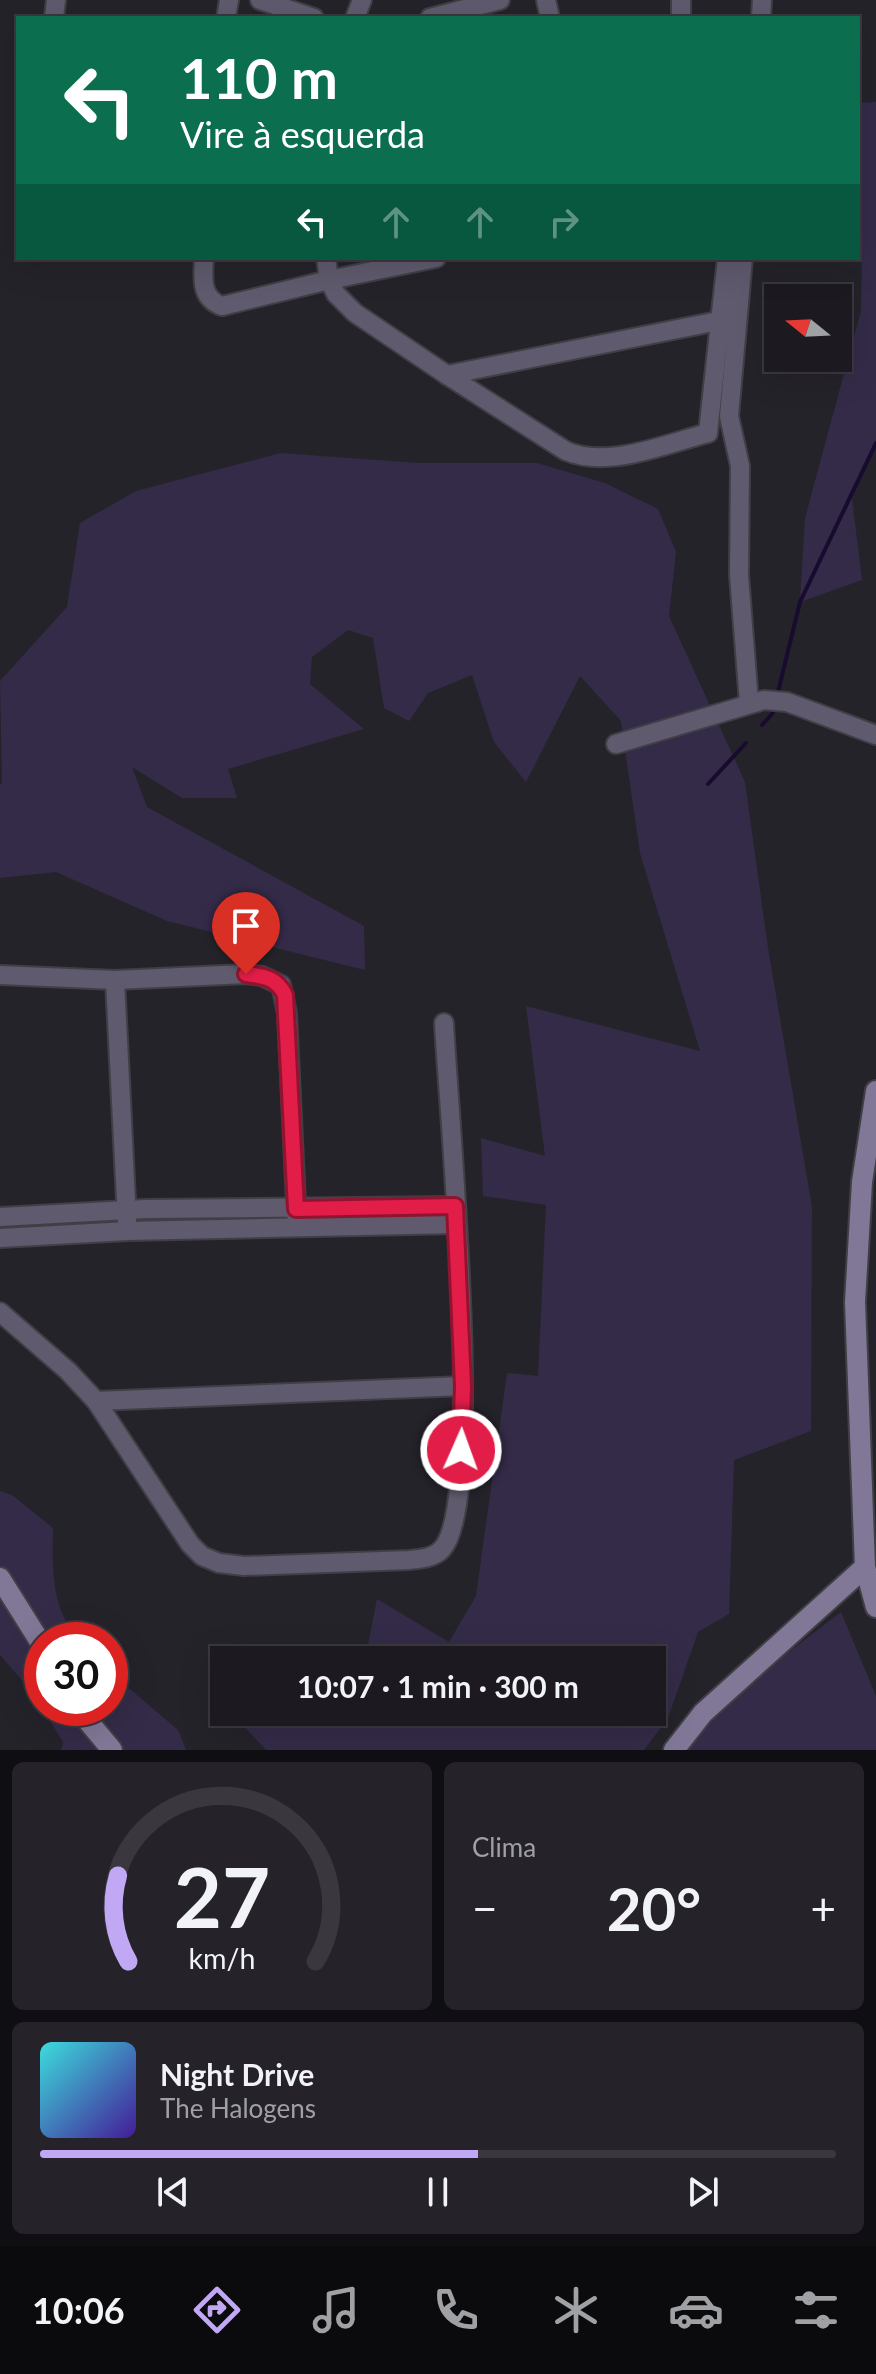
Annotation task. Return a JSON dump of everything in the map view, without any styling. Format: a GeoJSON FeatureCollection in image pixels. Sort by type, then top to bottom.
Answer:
{"type":"FeatureCollection","features":[{"type":"Feature","properties":{"kind":"street"},"geometry":{"type":"LineString","coordinates":[[260,0],[308,16]]}},
{"type":"Feature","properties":{"kind":"street"},"geometry":{"type":"LineString","coordinates":[[438,16],[500,0]]}},
{"type":"Feature","properties":{"kind":"street"},"geometry":{"type":"LineString","coordinates":[[204,260],[204,290],[214,303],[222,306],[426,260]]}},
{"type":"Feature","properties":{"kind":"street"},"geometry":{"type":"LineString","coordinates":[[326,260],[329,280],[336,294],[355,313],[447,375],[579,457],[615,457],[731,428]]}},
{"type":"Feature","properties":{"kind":"street"},"geometry":{"type":"LineString","coordinates":[[708,433],[727,260]]}},
{"type":"Feature","properties":{"kind":"street"},"geometry":{"type":"LineString","coordinates":[[743,260],[731,428],[740,466],[739,575],[756,701]]}},
{"type":"Feature","properties":{"kind":"street"},"geometry":{"type":"LineString","coordinates":[[447,375],[718,321]]}},
{"type":"Feature","properties":{"kind":"street"},"geometry":{"type":"LineString","coordinates":[[616,744],[756,701],[787,702],[876,735]]}},
{"type":"Feature","properties":{"kind":"street"},"geometry":{"type":"LineString","coordinates":[[0,975],[115,980],[246,974],[262,976],[281,985],[287,1013],[296,1217]]}},
{"type":"Feature","properties":{"kind":"street"},"geometry":{"type":"LineString","coordinates":[[115,980],[128,1231]]}},
{"type":"Feature","properties":{"kind":"street"},"geometry":{"type":"LineString","coordinates":[[0,1312],[68,1371],[96,1401],[180,1533],[202,1556],[219,1563],[244,1566],[409,1560],[428,1557],[442,1549],[450,1534],[461,1482],[463,1386],[444,1023]]}},
{"type":"Feature","properties":{"kind":"street"},"geometry":{"type":"LineString","coordinates":[[876,1091],[862,1182],[855,1302],[865,1567],[876,1607]]}},
{"type":"Feature","properties":{"kind":"street"},"geometry":{"type":"LineString","coordinates":[[0,1217],[125,1210],[296,1217],[456,1215]]}},
{"type":"Feature","properties":{"kind":"street"},"geometry":{"type":"LineString","coordinates":[[0,1238],[296,1217]]}},
{"type":"Feature","properties":{"kind":"street"},"geometry":{"type":"LineString","coordinates":[[96,1401],[463,1386]]}},
{"type":"Feature","properties":{"kind":"street"},"geometry":{"type":"LineString","coordinates":[[674,1750],[703,1713],[865,1567]]}},
{"type":"Feature","properties":{"kind":"street"},"geometry":{"type":"LineString","coordinates":[[0,1578],[28,1622]]}},
{"type":"Feature","properties":{"kind":"street"},"geometry":{"type":"LineString","coordinates":[[92,1726],[112,1750]]}},
{"type":"Feature","properties":{"kind":"shaded area"},"geometry":{"type":"Polygon","coordinates":[[[876,102],[876,443],[851,491],[862,580],[800,602],[805,518],[844,372],[852,372],[852,344],[861,311],[860,103],[876,102]]]}},
{"type":"Feature","properties":{"kind":"shaded area"},"geometry":{"type":"Polygon","coordinates":[[[281,453],[418,463],[537,463],[605,483],[658,509],[676,552],[669,616],[745,782],[768,948],[812,1207],[811,1431],[734,1460],[729,1614],[698,1632],[666,1721],[666,1646],[368,1646],[377,1599],[449,1642],[476,1596],[507,1373],[538,1376],[546,1205],[483,1196],[481,1138],[545,1156],[526,1006],[700,1051],[640,853],[621,721],[580,676],[526,782],[494,742],[472,675],[428,693],[409,721],[384,708],[373,638],[348,630],[312,657],[310,684],[364,729],[228,769],[237,798],[182,798],[132,767],[147,807],[364,926],[365,970],[167,921],[56,872],[0,878],[0,681],[67,607],[80,523],[136,491],[281,453]]]}},
{"type":"Feature","properties":{"kind":"shaded area"},"geometry":{"type":"Polygon","coordinates":[[[0,1491],[12,1495],[53,1528],[55,1587],[67,1622],[24,1622],[24,1683],[0,1655],[0,1491]]]}},
{"type":"Feature","properties":{"kind":"shaded area"},"geometry":{"type":"Polygon","coordinates":[[[841,1612],[876,1696],[876,1750],[677,1750],[704,1717],[841,1612]]]}},
{"type":"Feature","properties":{"kind":"shaded area"},"geometry":{"type":"Polygon","coordinates":[[[128,1687],[178,1730],[186,1750],[61,1750],[63,1742],[53,1726],[128,1726],[128,1687]]]}},
{"type":"Feature","properties":{"kind":"shaded area"},"geometry":{"type":"Polygon","coordinates":[[[244,1726],[662,1726],[644,1750],[266,1750],[244,1726]]]}},
{"type":"Feature","properties":{"kind":"waterway"},"geometry":{"type":"LineString","coordinates":[[777,696],[800,602],[876,443]]}},
{"type":"Feature","properties":{"kind":"waterway"},"geometry":{"type":"LineString","coordinates":[[762,725],[774,708]]}},
{"type":"Feature","properties":{"kind":"waterway"},"geometry":{"type":"LineString","coordinates":[[708,784],[746,743]]}},
{"type":"Feature","properties":{"kind":"route"},"geometry":{"type":"LineString","coordinates":[[246,974],[274,980],[281,985],[285,995],[296,1209],[455,1206],[463,1386],[461,1450]]}}]}
